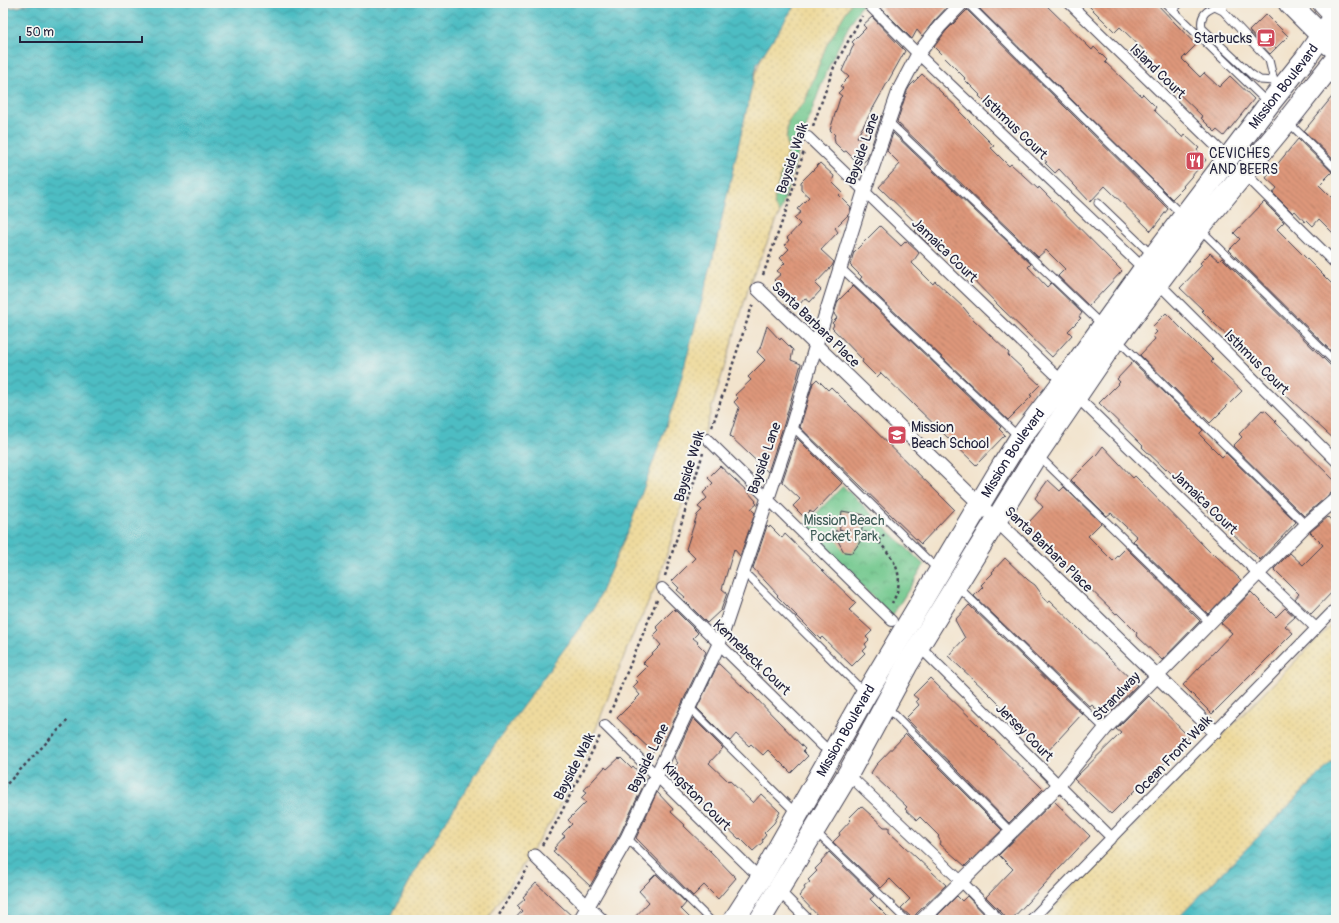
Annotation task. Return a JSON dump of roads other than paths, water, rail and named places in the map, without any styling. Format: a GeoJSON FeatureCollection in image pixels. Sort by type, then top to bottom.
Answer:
{"type":"FeatureCollection","features":[{"type":"Feature","properties":{"kind":"main road"},"geometry":{"type":"LineString","coordinates":[[1289,3],[1322,36],[1336,53]]}},
{"type":"Feature","properties":{"kind":"main road","name":"Mission Boulevard"},"geometry":{"type":"LineString","coordinates":[[1191,222],[1228,158],[1269,104],[1278,84],[1305,59],[1322,36],[1331,12]]}},
{"type":"Feature","properties":{"kind":"main road","name":"Mission Boulevard"},"geometry":{"type":"LineString","coordinates":[[734,920],[763,875],[866,694],[1020,438],[1069,389],[1110,332],[1152,269],[1191,222],[1244,173],[1336,59]]}},
{"type":"Feature","properties":{"kind":"main road","name":"Mission Boulevard"},"geometry":{"type":"LineString","coordinates":[[760,920],[848,774],[884,705],[919,646],[1037,454],[1069,389]]}},
{"type":"Feature","properties":{"kind":"street","name":"Bayside Lane"},"geometry":{"type":"LineString","coordinates":[[580,920],[627,838],[719,644],[792,426],[864,192],[900,88],[918,54],[940,26],[962,3]]}},
{"type":"Feature","properties":{"kind":"street","name":"Island Court"},"geometry":{"type":"LineString","coordinates":[[1069,3],[1228,158]]}},
{"type":"Feature","properties":{"kind":"street","name":"Isthmus Court"},"geometry":{"type":"LineString","coordinates":[[868,4],[918,54],[1152,269],[1336,461]]}},
{"type":"Feature","properties":{"kind":"street","name":"Jamaica Court"},"geometry":{"type":"LineString","coordinates":[[808,137],[1316,628]]}},
{"type":"Feature","properties":{"kind":"street"},"geometry":{"type":"LineString","coordinates":[[1244,173],[1336,264]]}},
{"type":"Feature","properties":{"kind":"street","name":"Santa Barbara Place"},"geometry":{"type":"LineString","coordinates":[[758,289],[1214,732]]}},
{"type":"Feature","properties":{"kind":"street"},"geometry":{"type":"LineString","coordinates":[[707,440],[889,617]]}},
{"type":"Feature","properties":{"kind":"street","name":"Strandway"},"geometry":{"type":"LineString","coordinates":[[922,920],[1059,785],[1105,729],[1306,526],[1336,499]]}},
{"type":"Feature","properties":{"kind":"street","name":"Kennebeck Court"},"geometry":{"type":"LineString","coordinates":[[662,588],[823,746]]}},
{"type":"Feature","properties":{"kind":"street","name":"Ocean Front Walk"},"geometry":{"type":"LineString","coordinates":[[1031,920],[1336,608]]}},
{"type":"Feature","properties":{"kind":"street","name":"Jersey Court"},"geometry":{"type":"LineString","coordinates":[[919,646],[1112,838]]}},
{"type":"Feature","properties":{"kind":"street","name":"Kingston Court"},"geometry":{"type":"LineString","coordinates":[[605,725],[752,870]]}},
{"type":"Feature","properties":{"kind":"street"},"geometry":{"type":"LineString","coordinates":[[848,774],[962,882],[999,920]]}},
{"type":"Feature","properties":{"kind":"street"},"geometry":{"type":"LineString","coordinates":[[535,856],[601,920]]}},
{"type":"Feature","properties":{"kind":"street"},"geometry":{"type":"LineString","coordinates":[[778,890],[808,920]]}},
{"type":"Feature","properties":{"kind":"lane"},"geometry":{"type":"LineString","coordinates":[[967,3],[1336,362]]}},
{"type":"Feature","properties":{"kind":"lane"},"geometry":{"type":"LineString","coordinates":[[1165,3],[1269,104]]}},
{"type":"Feature","properties":{"kind":"lane"},"geometry":{"type":"LineString","coordinates":[[1173,10],[1180,3]]}},
{"type":"Feature","properties":{"kind":"lane"},"geometry":{"type":"LineString","coordinates":[[1222,3],[1223,11]]}},
{"type":"Feature","properties":{"kind":"lane"},"geometry":{"type":"LineString","coordinates":[[1215,7],[1223,11],[1269,60],[1278,84],[1260,80],[1251,74],[1202,28],[1201,19],[1207,10],[1215,7]]}},
{"type":"Feature","properties":{"kind":"lane"},"geometry":{"type":"LineString","coordinates":[[888,121],[1110,332],[1306,526]]}},
{"type":"Feature","properties":{"kind":"lane"},"geometry":{"type":"LineString","coordinates":[[1287,121],[1336,169]]}},
{"type":"Feature","properties":{"kind":"lane"},"geometry":{"type":"LineString","coordinates":[[1098,203],[1152,269]]}},
{"type":"Feature","properties":{"kind":"lane"},"geometry":{"type":"LineString","coordinates":[[840,266],[1020,438]]}},
{"type":"Feature","properties":{"kind":"lane"},"geometry":{"type":"LineString","coordinates":[[792,426],[940,571]]}},
{"type":"Feature","properties":{"kind":"lane"},"geometry":{"type":"LineString","coordinates":[[1037,454],[1210,623]]}},
{"type":"Feature","properties":{"kind":"lane"},"geometry":{"type":"LineString","coordinates":[[744,571],[866,694]]}},
{"type":"Feature","properties":{"kind":"lane"},"geometry":{"type":"LineString","coordinates":[[956,584],[1105,729]]}},
{"type":"Feature","properties":{"kind":"lane"},"geometry":{"type":"LineString","coordinates":[[884,705],[1011,832]]}},
{"type":"Feature","properties":{"kind":"lane"},"geometry":{"type":"LineString","coordinates":[[689,708],[798,815]]}},
{"type":"Feature","properties":{"kind":"lane"},"geometry":{"type":"LineString","coordinates":[[814,831],[906,920]]}},
{"type":"Feature","properties":{"kind":"lane"},"geometry":{"type":"LineString","coordinates":[[627,838],[710,920]]}},
{"type":"Feature","properties":{"kind":"water"},"geometry":{"type":"Polygon","coordinates":[[[29,3],[796,3],[757,64],[711,266],[676,398],[630,526],[594,608],[496,743],[420,862],[389,920],[3,920],[3,8],[19,7],[29,3]]]}},
{"type":"Feature","properties":{"kind":"water"},"geometry":{"type":"Polygon","coordinates":[[[1336,758],[1336,920],[1176,920],[1336,758]]]}},
{"type":"Feature","properties":{"kind":"place","name":"Starbucks"},"geometry":{"type":"Point","coordinates":[1266,38]}},
{"type":"Feature","properties":{"kind":"place","name":"CEVICHES AND BEERS"},"geometry":{"type":"Point","coordinates":[1195,161]}},
{"type":"Feature","properties":{"kind":"place","name":"Mission Beach School"},"geometry":{"type":"Point","coordinates":[897,435]}},
{"type":"Feature","properties":{"kind":"park label","name":"Mission Beach Pocket Park"},"geometry":{"type":"Point","coordinates":[844,528]}}]}
